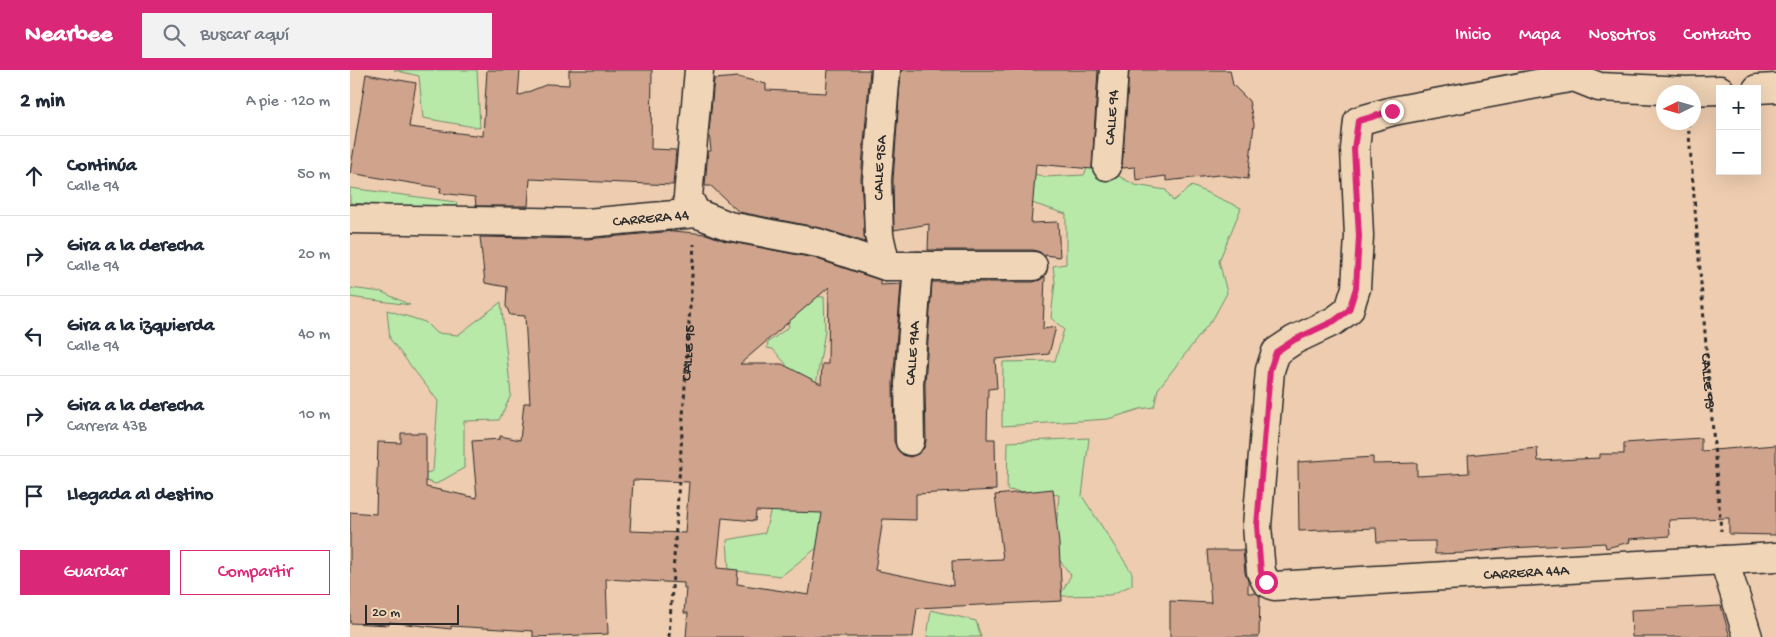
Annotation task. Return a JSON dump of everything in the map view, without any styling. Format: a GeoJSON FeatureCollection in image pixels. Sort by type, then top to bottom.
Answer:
{"type":"FeatureCollection","features":[{"type":"Feature","properties":{"kind":"street"},"geometry":{"type":"LineString","coordinates":[[696,213],[688,196],[699,70]]}},
{"type":"Feature","properties":{"kind":"street","name":"CALLE 95A"},"geometry":{"type":"LineString","coordinates":[[886,70],[877,180],[879,235],[886,266]]}},
{"type":"Feature","properties":{"kind":"street","name":"CALLE 94"},"geometry":{"type":"LineString","coordinates":[[1107,166],[1114,70]]}},
{"type":"Feature","properties":{"kind":"street"},"geometry":{"type":"LineString","coordinates":[[1572,74],[1599,87],[1686,91],[1716,90]]}},
{"type":"Feature","properties":{"kind":"street","name":"CARRERA 44A"},"geometry":{"type":"LineString","coordinates":[[1572,74],[1392,111],[1358,121],[1354,149],[1359,236],[1356,288],[1349,310],[1334,321],[1294,340],[1276,352],[1270,370],[1257,526],[1261,572],[1266,582],[1274,586],[1776,557]]}},
{"type":"Feature","properties":{"kind":"street"},"geometry":{"type":"LineString","coordinates":[[1761,89],[1776,88]]}},
{"type":"Feature","properties":{"kind":"street","name":"CARRERA 44"},"geometry":{"type":"LineString","coordinates":[[350,219],[587,223],[696,213],[729,226],[818,243],[886,266],[1033,266]]}},
{"type":"Feature","properties":{"kind":"street","name":"CALLE 94A"},"geometry":{"type":"LineString","coordinates":[[910,441],[909,384],[918,266]]}},
{"type":"Feature","properties":{"kind":"street"},"geometry":{"type":"LineString","coordinates":[[1724,560],[1748,637]]}},
{"type":"Feature","properties":{"kind":"path","name":"CALLE 93"},"geometry":{"type":"LineString","coordinates":[[1689,130],[1724,560]]}},
{"type":"Feature","properties":{"kind":"path","name":"CALLE 95"},"geometry":{"type":"LineString","coordinates":[[668,637],[696,213]]}},
{"type":"Feature","properties":{"kind":"green space"},"geometry":{"type":"Polygon","coordinates":[[[394,70],[477,70],[480,128],[423,118],[419,76],[394,70]]]}},
{"type":"Feature","properties":{"kind":"green space"},"geometry":{"type":"Polygon","coordinates":[[[1096,149],[1111,172],[1135,185],[1166,190],[1173,201],[1192,186],[1241,208],[1219,261],[1227,293],[1214,317],[1158,389],[1154,407],[1140,409],[1108,419],[1002,426],[1003,362],[1055,361],[1064,329],[1051,318],[1055,282],[1053,266],[1066,264],[1066,214],[1004,194],[985,159],[1045,177],[1084,175],[1096,149]]]}},
{"type":"Feature","properties":{"kind":"green space"},"geometry":{"type":"Polygon","coordinates":[[[350,188],[456,202],[458,210],[350,203],[350,188]]]}},
{"type":"Feature","properties":{"kind":"green space"},"geometry":{"type":"Polygon","coordinates":[[[350,288],[382,292],[410,305],[350,297],[350,288]]]}},
{"type":"Feature","properties":{"kind":"green space"},"geometry":{"type":"Polygon","coordinates":[[[791,295],[824,297],[825,331],[815,391],[784,377],[786,364],[773,349],[767,348],[768,342],[789,327],[785,310],[791,295]]]}},
{"type":"Feature","properties":{"kind":"green space"},"geometry":{"type":"Polygon","coordinates":[[[501,302],[511,395],[499,420],[464,421],[464,468],[436,484],[426,481],[383,485],[433,471],[438,401],[390,339],[387,310],[425,322],[436,333],[458,335],[501,302]]]}},
{"type":"Feature","properties":{"kind":"green space"},"geometry":{"type":"Polygon","coordinates":[[[1089,438],[1082,496],[1132,573],[1132,585],[1110,595],[1060,596],[1071,575],[1054,553],[1059,495],[1007,490],[1008,442],[1089,438]]]}},
{"type":"Feature","properties":{"kind":"green space"},"geometry":{"type":"Polygon","coordinates":[[[823,497],[823,543],[781,576],[729,570],[727,540],[765,533],[773,500],[823,497]]]}},
{"type":"Feature","properties":{"kind":"green space"},"geometry":{"type":"Polygon","coordinates":[[[931,610],[976,621],[981,637],[927,637],[931,610]]]}},
{"type":"Feature","properties":{"kind":"building"},"geometry":{"type":"Polygon","coordinates":[[[487,70],[520,70],[518,96],[548,84],[569,85],[569,70],[652,70],[651,149],[676,150],[673,185],[530,179],[528,206],[476,206],[475,197],[440,193],[441,188],[350,173],[366,74],[416,83],[409,127],[483,136],[487,70]]]}},
{"type":"Feature","properties":{"kind":"building"},"geometry":{"type":"Polygon","coordinates":[[[828,70],[870,70],[861,179],[865,242],[821,228],[739,212],[711,186],[705,186],[708,151],[711,151],[709,132],[714,79],[738,77],[766,84],[766,90],[826,93],[828,70]]]}},
{"type":"Feature","properties":{"kind":"building"},"geometry":{"type":"Polygon","coordinates":[[[901,70],[1098,70],[1092,169],[1036,164],[1031,223],[1058,222],[1060,257],[1045,255],[1045,257],[1040,252],[1033,250],[928,250],[929,224],[894,230],[893,180],[901,70]]]}},
{"type":"Feature","properties":{"kind":"building"},"geometry":{"type":"Polygon","coordinates":[[[1129,70],[1230,70],[1233,85],[1249,101],[1254,124],[1248,179],[1219,175],[1166,181],[1166,176],[1136,180],[1135,167],[1122,168],[1129,70]]]}},
{"type":"Feature","properties":{"kind":"building"},"geometry":{"type":"Polygon","coordinates":[[[674,231],[706,234],[726,241],[814,258],[880,280],[880,285],[901,284],[893,383],[894,441],[897,449],[903,455],[910,457],[918,454],[924,448],[926,441],[925,384],[932,282],[1033,282],[1045,276],[1043,329],[1056,327],[1049,354],[995,359],[997,388],[988,389],[987,439],[995,439],[996,490],[916,494],[916,520],[883,519],[875,570],[953,586],[952,561],[1003,559],[995,495],[1053,489],[1059,544],[1062,601],[917,608],[913,637],[686,637],[688,613],[684,613],[686,588],[684,588],[684,583],[606,579],[608,634],[533,637],[533,631],[451,626],[451,629],[389,622],[389,625],[350,623],[350,512],[376,514],[378,442],[401,443],[401,433],[426,433],[426,487],[477,498],[472,441],[500,439],[500,436],[520,440],[524,403],[530,403],[525,316],[510,315],[506,306],[507,287],[485,283],[480,237],[587,239],[674,231]],[[829,287],[740,364],[782,364],[821,384],[822,364],[828,364],[829,287]],[[633,480],[630,531],[685,533],[689,482],[633,480]],[[756,511],[755,521],[722,518],[717,568],[738,570],[737,584],[809,595],[822,513],[756,511]]]}},
{"type":"Feature","properties":{"kind":"building"},"geometry":{"type":"Polygon","coordinates":[[[1701,438],[1701,451],[1776,445],[1776,535],[1729,534],[1729,518],[1669,520],[1670,536],[1629,539],[1630,542],[1606,548],[1605,543],[1435,554],[1435,541],[1377,542],[1376,528],[1299,531],[1298,462],[1373,457],[1373,464],[1417,463],[1417,476],[1469,473],[1468,455],[1537,448],[1538,461],[1600,458],[1600,454],[1624,454],[1624,443],[1701,438]]]}},
{"type":"Feature","properties":{"kind":"building"},"geometry":{"type":"Polygon","coordinates":[[[1207,550],[1243,550],[1248,593],[1256,593],[1260,596],[1259,637],[1170,637],[1170,601],[1211,603],[1207,550]]]}},
{"type":"Feature","properties":{"kind":"building"},"geometry":{"type":"Polygon","coordinates":[[[1721,606],[1730,637],[1632,637],[1631,610],[1721,606]]]}},
{"type":"Feature","properties":{"kind":"route"},"geometry":{"type":"LineString","coordinates":[[1266,582],[1261,572],[1257,526],[1270,370],[1276,352],[1294,340],[1334,321],[1349,310],[1356,288],[1359,236],[1354,149],[1358,121],[1392,111]]}}]}
